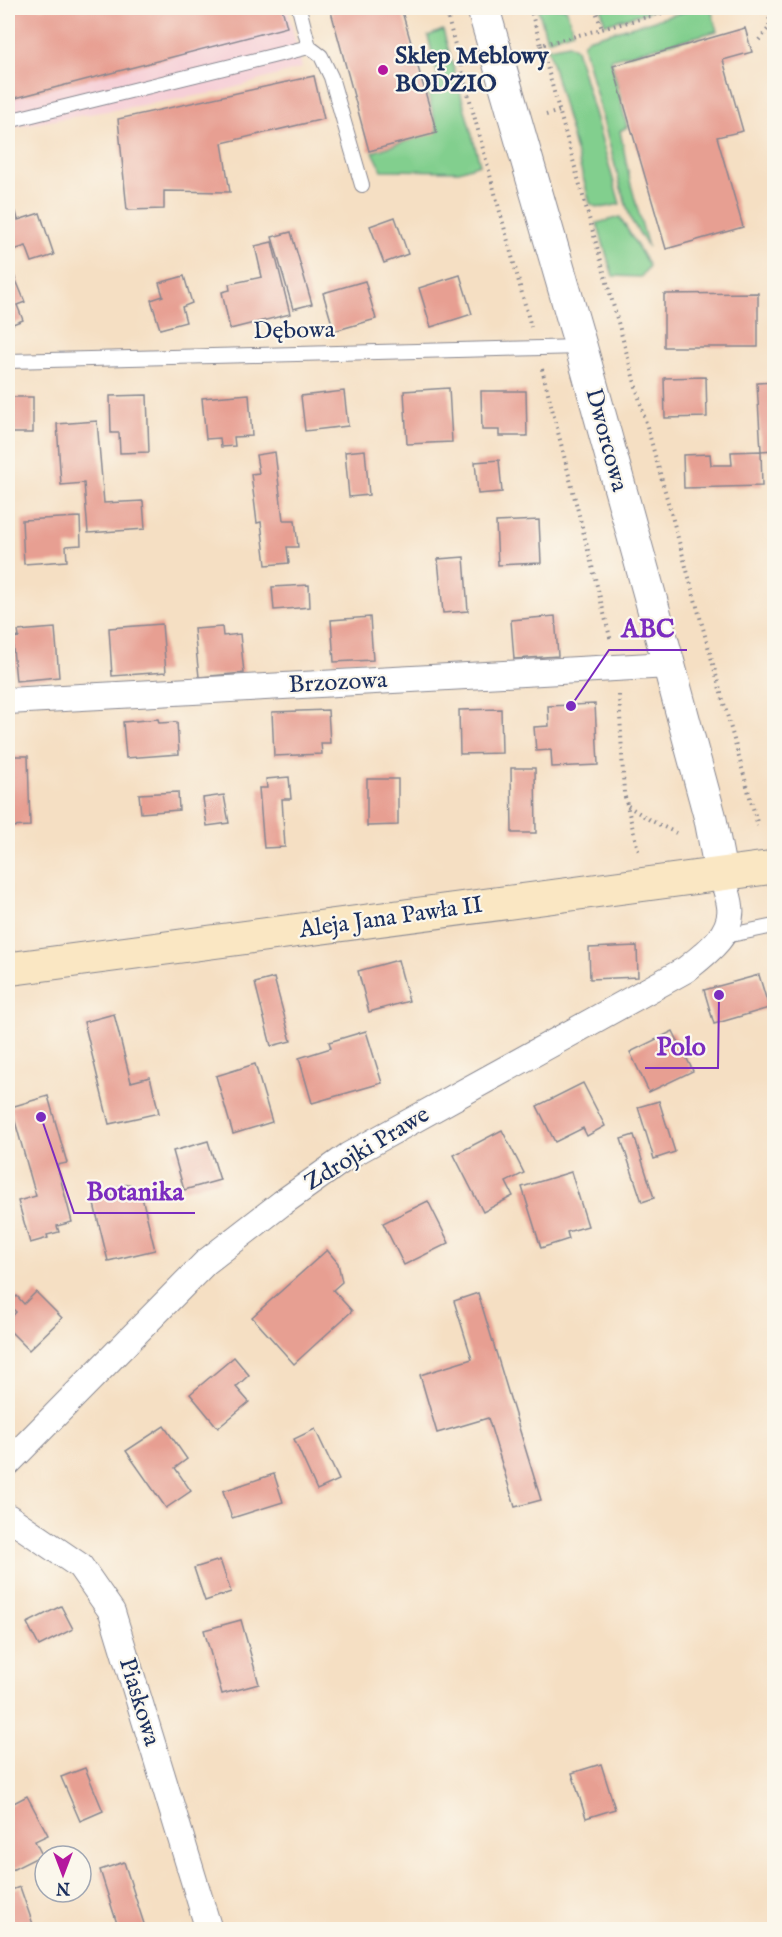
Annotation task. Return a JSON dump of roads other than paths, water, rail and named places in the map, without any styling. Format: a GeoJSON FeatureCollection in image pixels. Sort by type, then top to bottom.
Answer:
{"type":"FeatureCollection","features":[{"type":"Feature","properties":{"kind":"main road","name":"Aleja Jana Pawła II"},"geometry":{"type":"LineString","coordinates":[[8,969],[774,867]]}},
{"type":"Feature","properties":{"kind":"street","name":"Dworcowa"},"geometry":{"type":"LineString","coordinates":[[483,8],[581,347],[669,665],[710,817],[721,874]]}},
{"type":"Feature","properties":{"kind":"street","name":"Brzozowa"},"geometry":{"type":"LineString","coordinates":[[8,701],[669,665]]}},
{"type":"Feature","properties":{"kind":"street","name":"Zdrojki Prawe"},"geometry":{"type":"LineString","coordinates":[[8,1463],[206,1262],[282,1203],[348,1156],[685,970],[714,946],[721,937],[730,916],[730,907],[721,874]]}},
{"type":"Feature","properties":{"kind":"street","name":"Piaskowa"},"geometry":{"type":"LineString","coordinates":[[8,1517],[80,1566],[112,1612],[209,1929]]}},
{"type":"Feature","properties":{"kind":"lane"},"geometry":{"type":"LineString","coordinates":[[299,8],[309,47],[321,56],[331,77],[362,185]]}},
{"type":"Feature","properties":{"kind":"lane"},"geometry":{"type":"LineString","coordinates":[[8,121],[309,47]]}},
{"type":"Feature","properties":{"kind":"lane","name":"Dębowa"},"geometry":{"type":"LineString","coordinates":[[8,361],[581,347]]}},
{"type":"Feature","properties":{"kind":"lane"},"geometry":{"type":"LineString","coordinates":[[721,937],[774,926]]}},
{"type":"Feature","properties":{"kind":"place","name":"Sklep Meblowy BODZIO"},"geometry":{"type":"Point","coordinates":[383,70]}},
{"type":"Feature","properties":{"kind":"place","name":"ABC"},"geometry":{"type":"Point","coordinates":[571,706]}},
{"type":"Feature","properties":{"kind":"place","name":"Polo"},"geometry":{"type":"Point","coordinates":[719,995]}},
{"type":"Feature","properties":{"kind":"place","name":"Botanika"},"geometry":{"type":"Point","coordinates":[41,1117]}}]}
